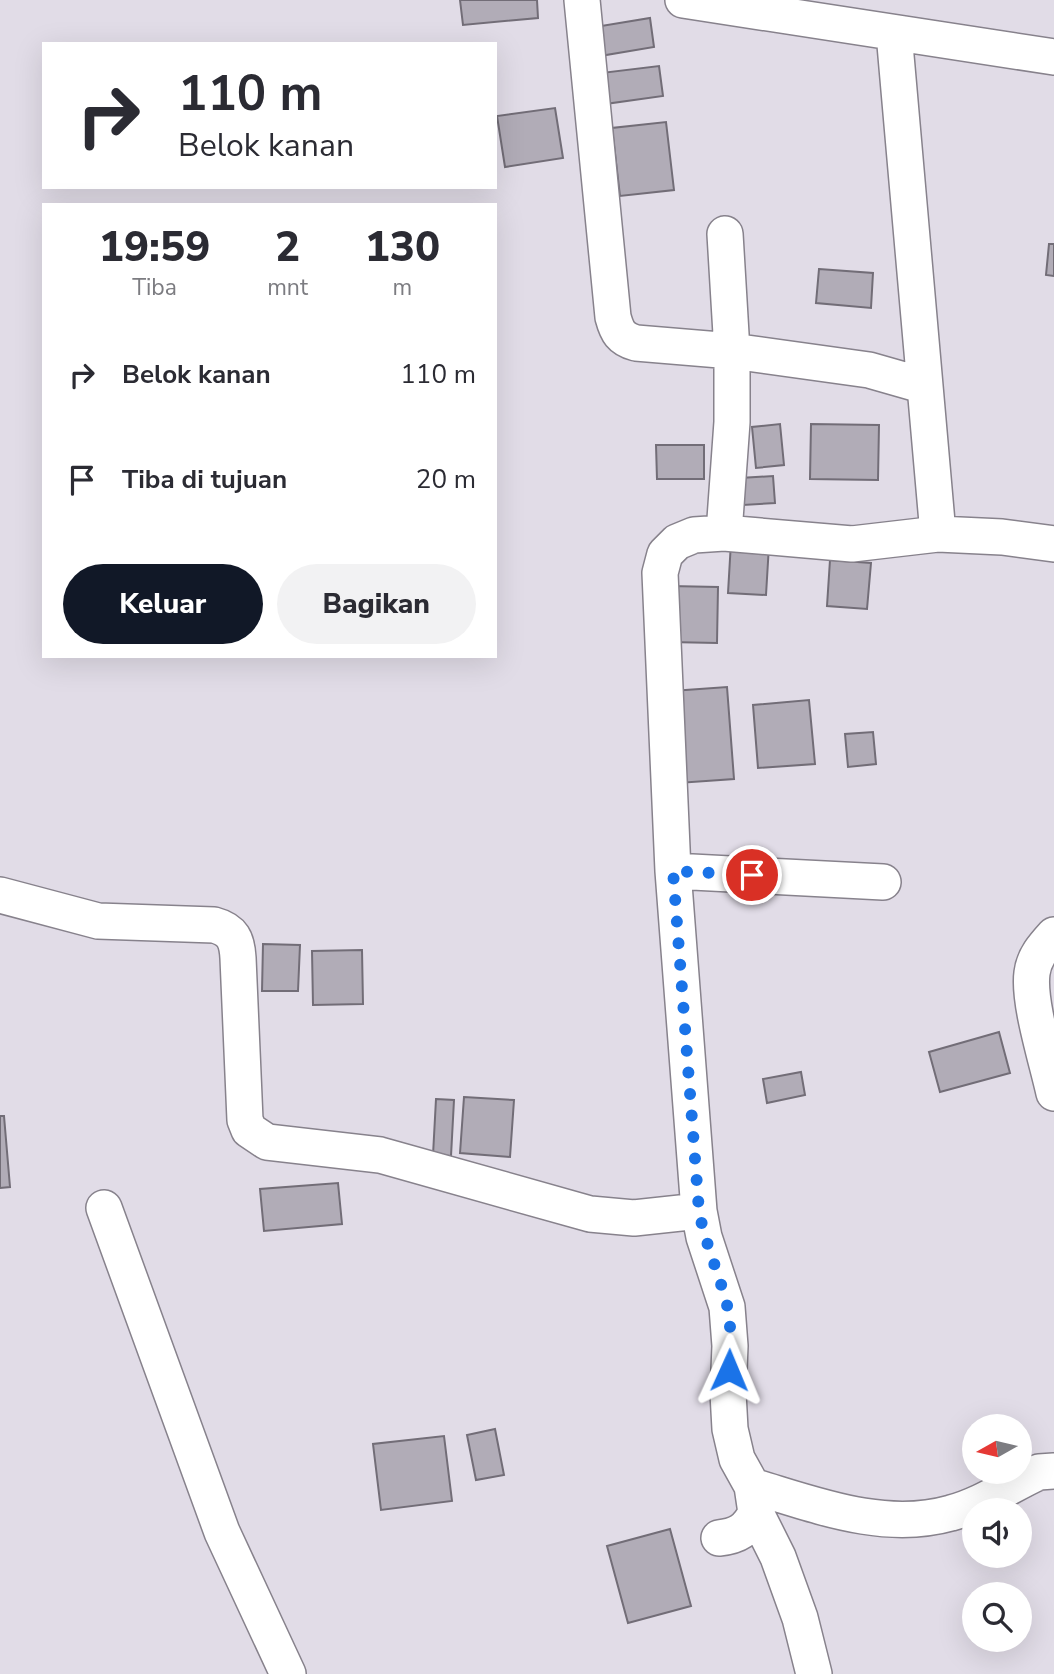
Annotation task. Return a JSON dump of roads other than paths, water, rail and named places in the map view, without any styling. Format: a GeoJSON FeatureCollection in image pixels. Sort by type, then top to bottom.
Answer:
{"type":"FeatureCollection","features":[{"type":"Feature","properties":{"kind":"street"},"geometry":{"type":"LineString","coordinates":[[582,0],[613,317],[617,331],[625,340],[636,344],[732,351],[869,370],[925,386]]}},
{"type":"Feature","properties":{"kind":"street"},"geometry":{"type":"LineString","coordinates":[[698,1],[1054,57]]}},
{"type":"Feature","properties":{"kind":"street"},"geometry":{"type":"LineString","coordinates":[[894,33],[937,534]]}},
{"type":"Feature","properties":{"kind":"street"},"geometry":{"type":"LineString","coordinates":[[724,234],[732,351],[732,422],[724,533]]}},
{"type":"Feature","properties":{"kind":"street"},"geometry":{"type":"LineString","coordinates":[[814,1674],[800,1618],[737,1459],[730,1429],[727,1393],[730,1346],[727,1307],[704,1237],[699,1211],[673,871],[660,573],[665,554],[677,542],[694,536],[724,533],[852,544],[937,534],[1002,537],[1054,544]]}},
{"type":"Feature","properties":{"kind":"street"},"geometry":{"type":"LineString","coordinates":[[673,871],[883,882]]}},
{"type":"Feature","properties":{"kind":"street"},"geometry":{"type":"LineString","coordinates":[[0,895],[98,921],[214,925],[233,934],[238,958],[245,1120],[248,1130],[267,1142],[366,1152],[590,1214],[634,1218],[699,1211]]}},
{"type":"Feature","properties":{"kind":"street"},"geometry":{"type":"LineString","coordinates":[[1054,935],[1038,953],[1032,971],[1032,993],[1054,1093]]}},
{"type":"Feature","properties":{"kind":"street"},"geometry":{"type":"LineString","coordinates":[[104,1208],[222,1532],[288,1674]]}},
{"type":"Feature","properties":{"kind":"street"},"geometry":{"type":"LineString","coordinates":[[754,1499],[888,1519],[921,1520],[953,1513],[1039,1472],[1054,1471]]}},
{"type":"Feature","properties":{"kind":"street"},"geometry":{"type":"LineString","coordinates":[[719,1538],[734,1536],[747,1528],[754,1499]]}}]}
